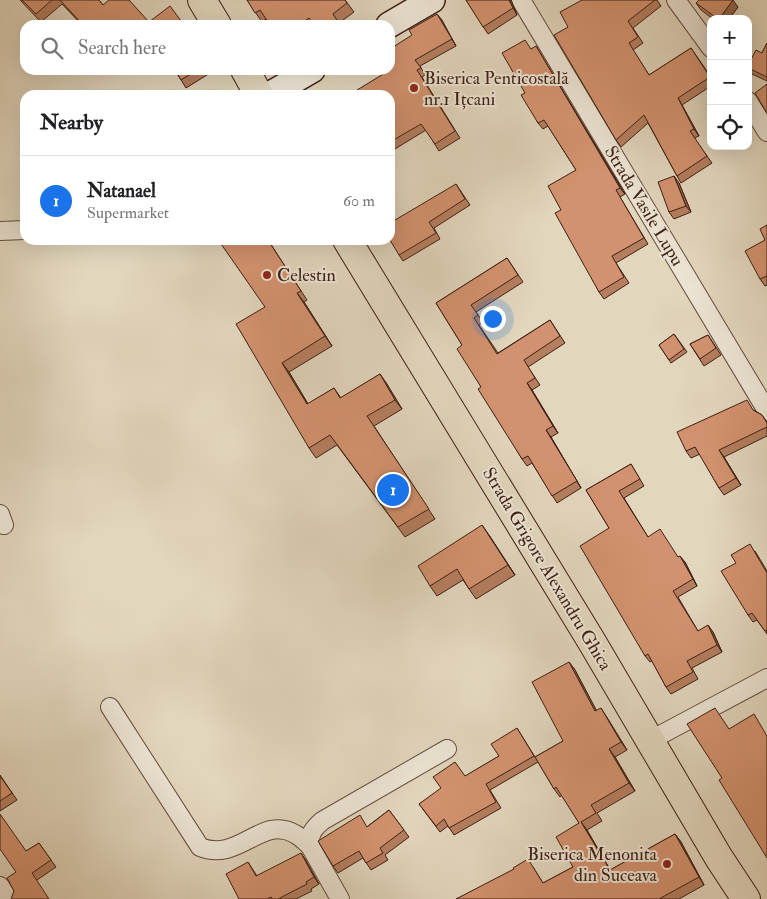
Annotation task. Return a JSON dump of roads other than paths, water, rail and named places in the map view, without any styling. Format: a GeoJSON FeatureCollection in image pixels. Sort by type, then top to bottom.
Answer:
{"type":"FeatureCollection","features":[{"type":"Feature","properties":{"kind":"main road"},"geometry":{"type":"LineString","coordinates":[[202,0],[214,20]]}},
{"type":"Feature","properties":{"kind":"main road"},"geometry":{"type":"LineString","coordinates":[[395,22],[432,0]]}},
{"type":"Feature","properties":{"kind":"main road"},"geometry":{"type":"LineString","coordinates":[[247,75],[256,90]]}},
{"type":"Feature","properties":{"kind":"main road"},"geometry":{"type":"LineString","coordinates":[[277,90],[303,75]]}},
{"type":"Feature","properties":{"kind":"main road","name":"Strada Grigore Alexandru Ghica"},"geometry":{"type":"LineString","coordinates":[[349,245],[587,634],[718,858],[746,899]]}},
{"type":"Feature","properties":{"kind":"street","name":"Strada Vasile Lupu"},"geometry":{"type":"LineString","coordinates":[[522,0],[767,412]]}},
{"type":"Feature","properties":{"kind":"street"},"geometry":{"type":"LineString","coordinates":[[676,0],[707,43]]}},
{"type":"Feature","properties":{"kind":"street"},"geometry":{"type":"LineString","coordinates":[[750,105],[767,132]]}},
{"type":"Feature","properties":{"kind":"street"},"geometry":{"type":"LineString","coordinates":[[0,231],[20,230]]}},
{"type":"Feature","properties":{"kind":"street"},"geometry":{"type":"LineString","coordinates":[[649,741],[767,678]]}},
{"type":"Feature","properties":{"kind":"street"},"geometry":{"type":"LineString","coordinates":[[110,707],[200,847],[212,852],[224,851],[269,830],[283,829],[294,833],[310,846],[340,899]]}},
{"type":"Feature","properties":{"kind":"street"},"geometry":{"type":"LineString","coordinates":[[310,846],[309,838],[314,828],[322,821],[448,750]]}},
{"type":"Feature","properties":{"kind":"street"},"geometry":{"type":"LineString","coordinates":[[0,886],[8,899]]}},
{"type":"Feature","properties":{"kind":"place","name":"Biserica Penticostală nr.1 Ițcani"},"geometry":{"type":"Point","coordinates":[414,88]}},
{"type":"Feature","properties":{"kind":"place","name":"Celestin"},"geometry":{"type":"Point","coordinates":[267,275]}},
{"type":"Feature","properties":{"kind":"place","name":"Natanael"},"geometry":{"type":"Point","coordinates":[393,490]}},
{"type":"Feature","properties":{"kind":"place","name":"Biserica Menonita din Suceava"},"geometry":{"type":"Point","coordinates":[667,864]}}]}
